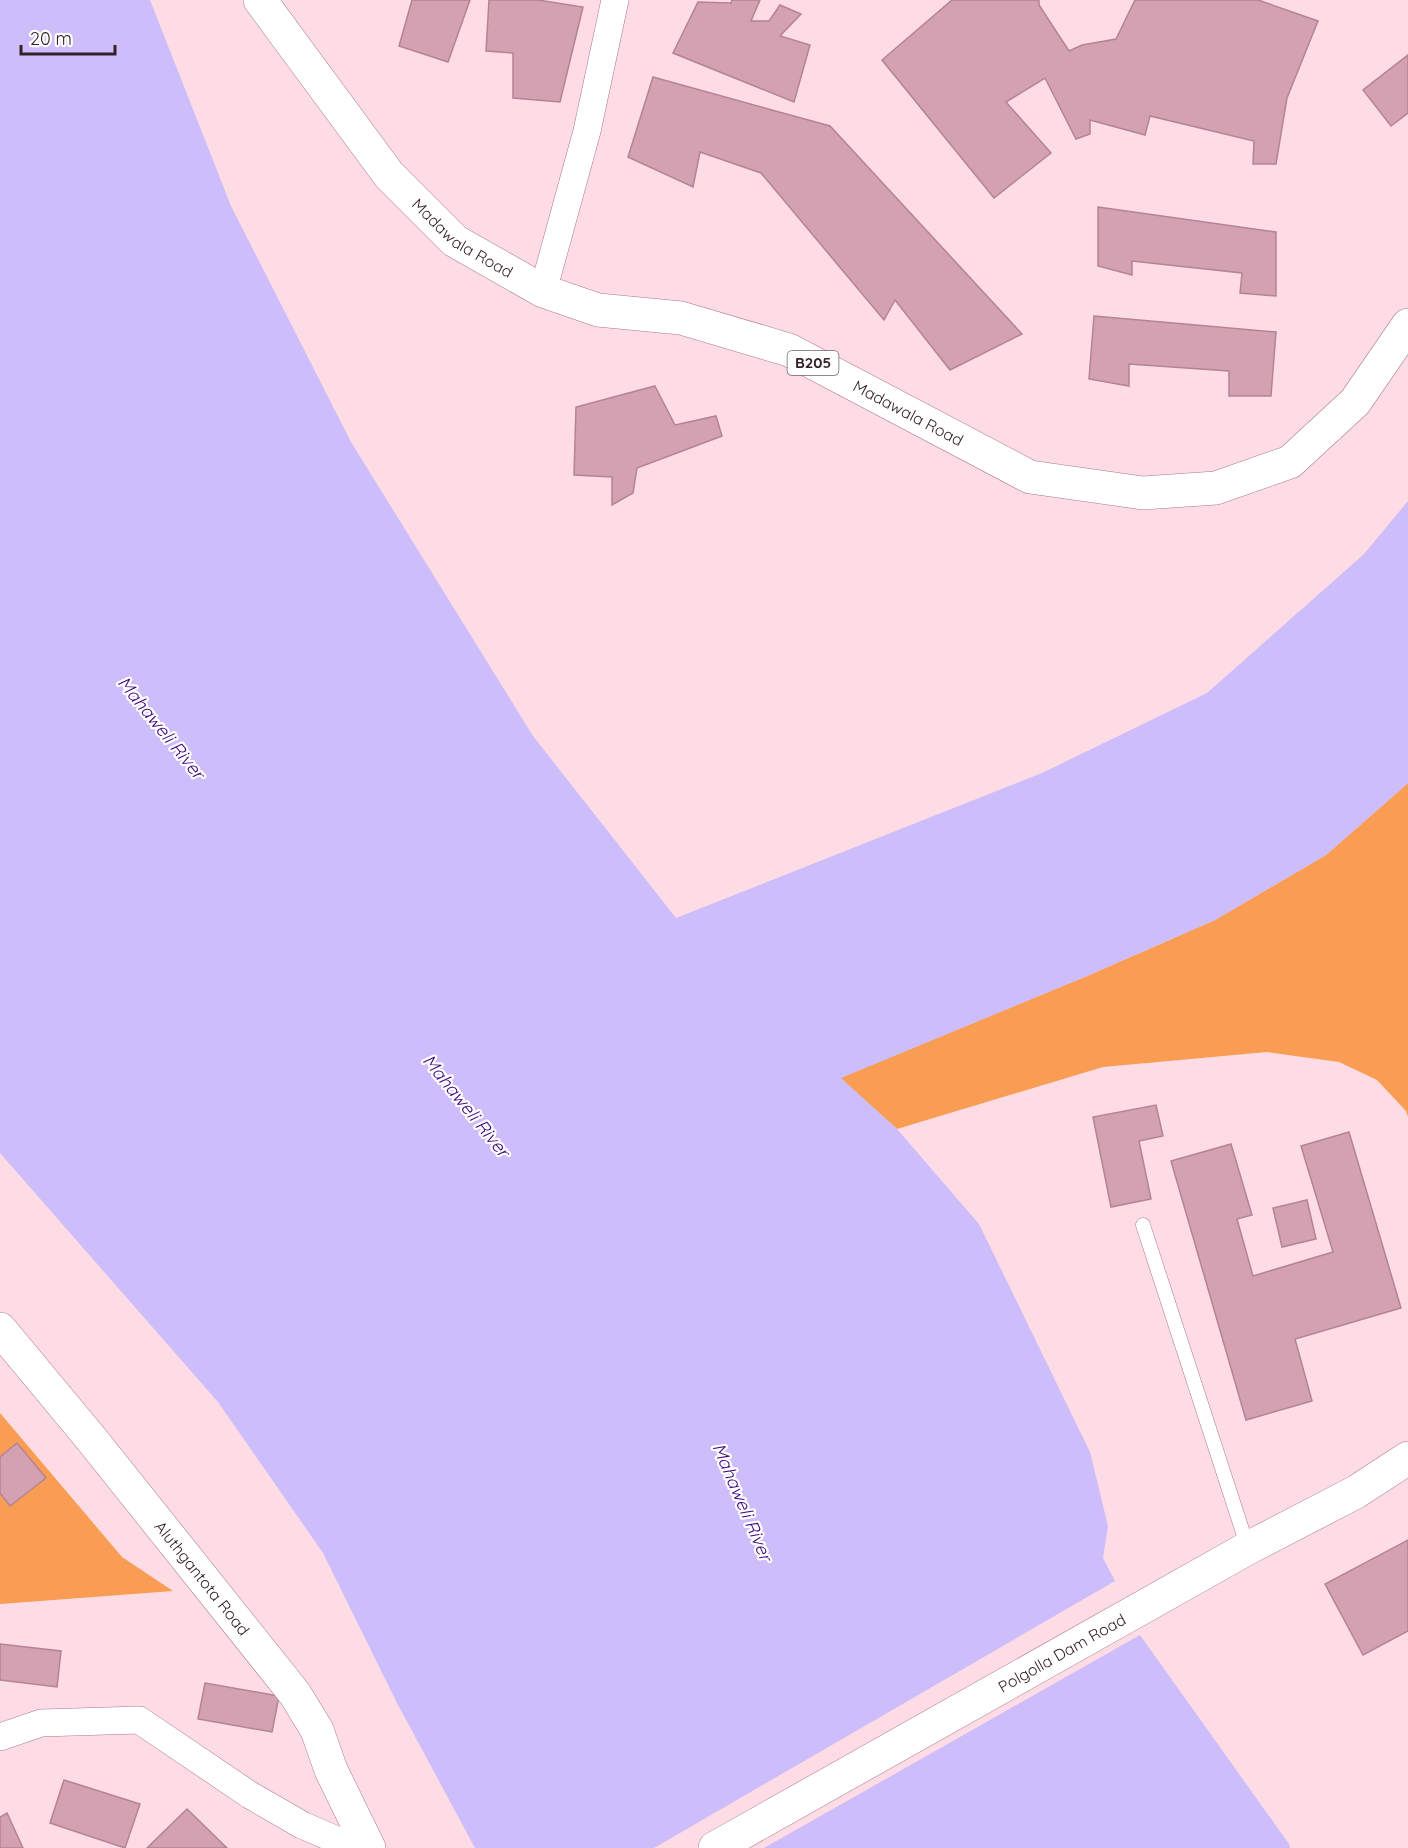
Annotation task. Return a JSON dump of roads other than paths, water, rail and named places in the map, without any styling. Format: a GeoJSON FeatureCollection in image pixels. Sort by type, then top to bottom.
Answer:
{"type":"FeatureCollection","features":[{"type":"Feature","properties":{"kind":"main road","name":"Madawala Road"},"geometry":{"type":"LineString","coordinates":[[260,0],[390,175],[455,241],[543,291],[598,310],[681,318],[789,350],[1030,477],[1143,493],[1216,488],[1290,462],[1355,402],[1408,325]]}},
{"type":"Feature","properties":{"kind":"main road","name":"Aluthgantota Road"},"geometry":{"type":"LineString","coordinates":[[0,1329],[295,1694],[317,1730],[331,1770],[367,1845]]}},
{"type":"Feature","properties":{"kind":"main road","name":"Polgolla Dam Road"},"geometry":{"type":"LineString","coordinates":[[715,1848],[1248,1548],[1356,1492],[1408,1458]]}},
{"type":"Feature","properties":{"kind":"street"},"geometry":{"type":"LineString","coordinates":[[543,291],[587,131],[615,0]]}},
{"type":"Feature","properties":{"kind":"street"},"geometry":{"type":"LineString","coordinates":[[0,1737],[41,1722],[139,1720],[250,1795],[302,1825],[339,1840],[367,1845]]}},
{"type":"Feature","properties":{"kind":"lane"},"geometry":{"type":"LineString","coordinates":[[1143,1226],[1248,1548]]}},
{"type":"Feature","properties":{"kind":"water","name":"Mahaweli River"},"geometry":{"type":"Polygon","coordinates":[[[0,0],[150,0],[231,206],[351,442],[533,736],[676,918],[1042,773],[1207,693],[1364,554],[1408,501],[1408,783],[1326,855],[1215,920],[841,1078],[897,1129],[979,1224],[1090,1452],[1108,1526],[1103,1558],[1115,1581],[654,1848],[475,1848],[397,1703],[323,1553],[218,1402],[0,1153],[0,0]]]}},
{"type":"Feature","properties":{"kind":"water"},"geometry":{"type":"Polygon","coordinates":[[[1140,1635],[1290,1848],[764,1848],[1140,1635]]]}}]}
